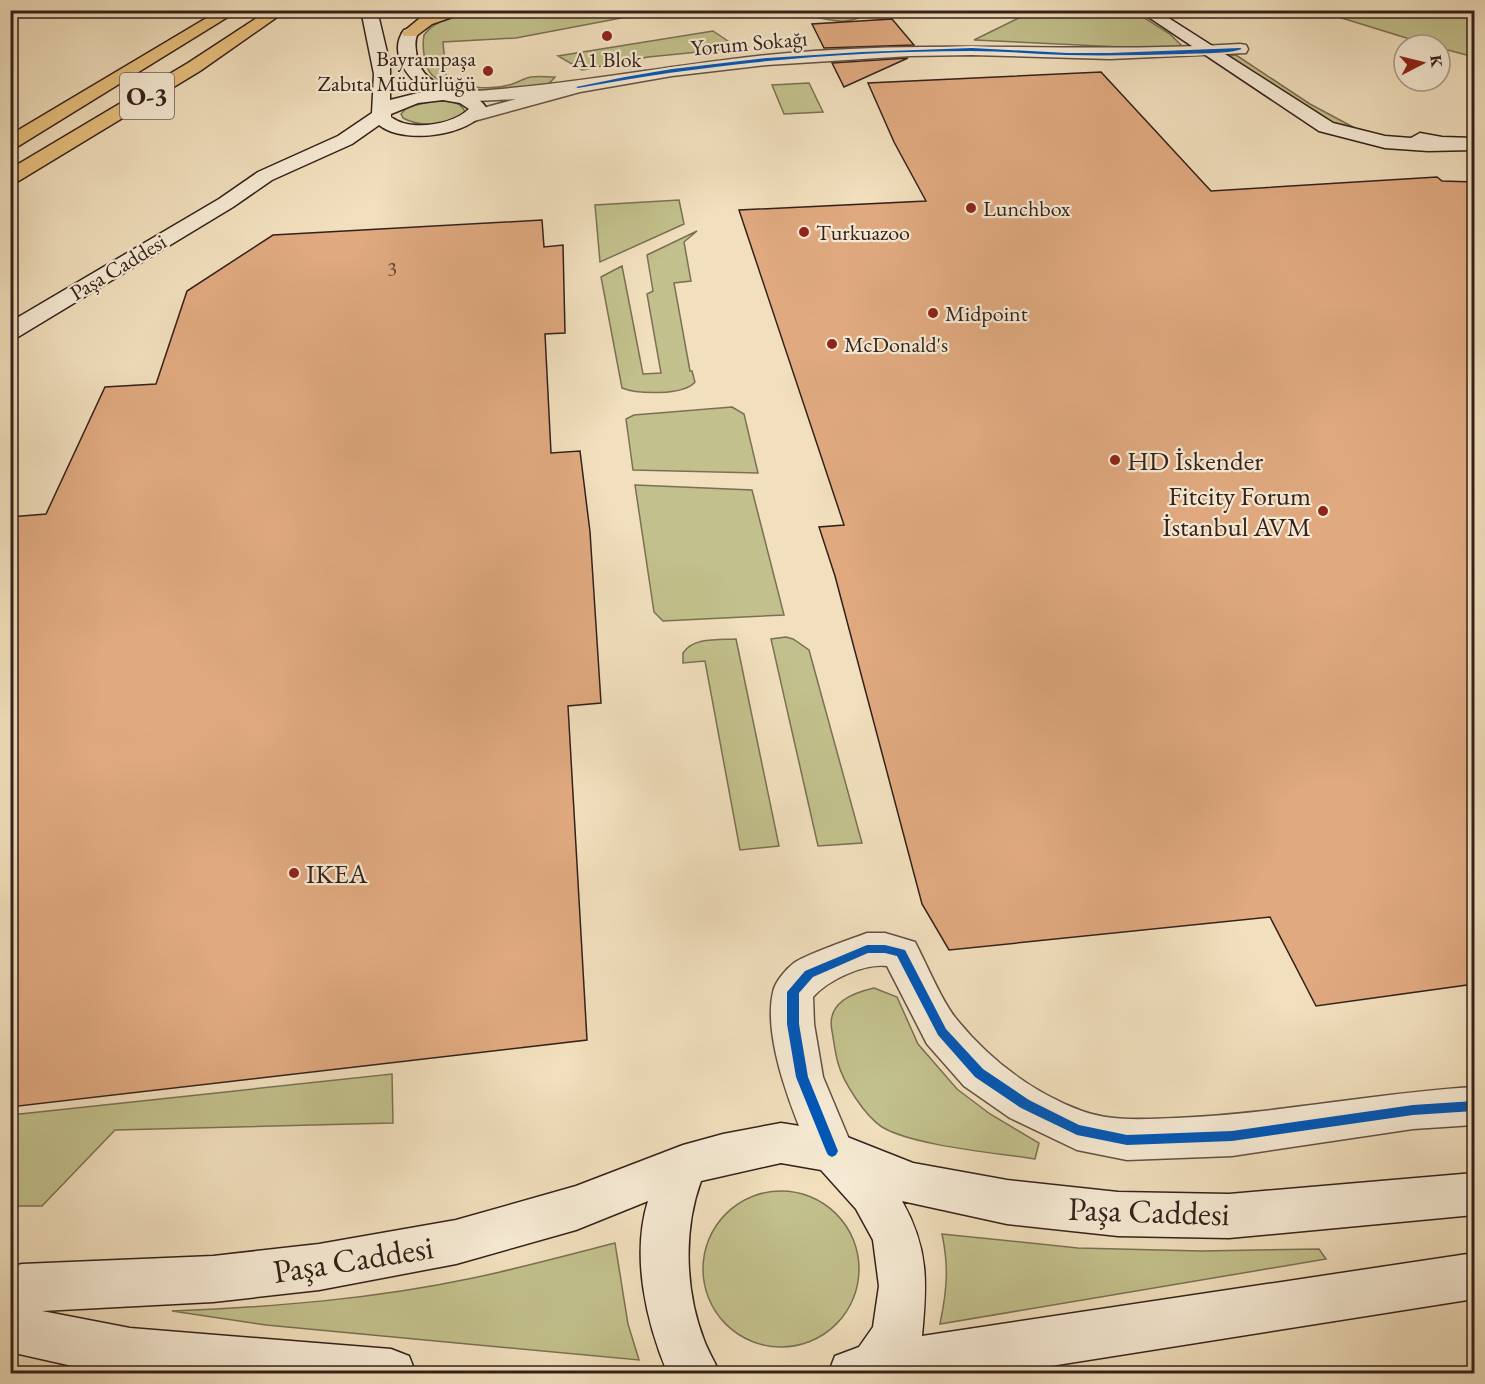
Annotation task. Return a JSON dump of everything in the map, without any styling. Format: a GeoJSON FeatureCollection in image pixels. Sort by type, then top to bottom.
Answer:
{"type":"FeatureCollection","features":[{"type":"Feature","properties":{"kind":"highway","name":"O-3"},"geometry":{"type":"LineString","coordinates":[[10,143],[232,10]]}},
{"type":"Feature","properties":{"kind":"highway","name":"O-3"},"geometry":{"type":"LineString","coordinates":[[10,178],[175,79],[280,10]]}},
{"type":"Feature","properties":{"kind":"highway"},"geometry":{"type":"LineString","coordinates":[[410,33],[426,21],[459,10]]}},
{"type":"Feature","properties":{"kind":"main road"},"geometry":{"type":"LineString","coordinates":[[369,10],[382,74],[382,113],[391,124],[418,130]]}},
{"type":"Feature","properties":{"kind":"main road"},"geometry":{"type":"LineString","coordinates":[[1144,10],[1326,127],[1385,136],[1428,146],[1442,143],[1474,144]]}},
{"type":"Feature","properties":{"kind":"main road"},"geometry":{"type":"LineString","coordinates":[[1176,10],[1257,59]]}},
{"type":"Feature","properties":{"kind":"main road"},"geometry":{"type":"LineString","coordinates":[[410,33],[407,37],[407,54],[412,70],[424,83],[477,105],[478,109],[474,116]]}},
{"type":"Feature","properties":{"kind":"main road","name":"Yorum Sokağı"},"geometry":{"type":"LineString","coordinates":[[382,113],[405,99],[500,95],[578,87],[680,68],[774,59],[959,50],[1179,59],[1205,51],[1240,49]]}},
{"type":"Feature","properties":{"kind":"main road","name":"Yorum Sokağı"},"geometry":{"type":"LineString","coordinates":[[418,130],[444,127],[474,116],[578,87]]}},
{"type":"Feature","properties":{"kind":"main road","name":"Paşa Caddesi"},"geometry":{"type":"LineString","coordinates":[[10,332],[226,203],[265,176],[345,140],[382,113]]}},
{"type":"Feature","properties":{"kind":"main road"},"geometry":{"type":"LineString","coordinates":[[1349,114],[1385,136]]}},
{"type":"Feature","properties":{"kind":"main road","name":"Paşa Caddesi"},"geometry":{"type":"LineString","coordinates":[[226,203],[326,160],[418,130]]}},
{"type":"Feature","properties":{"kind":"main road"},"geometry":{"type":"LineString","coordinates":[[864,1371],[897,1336],[903,1286],[896,1236],[872,1194],[832,1151],[802,1077],[793,1024],[794,992],[808,974],[867,949],[885,949],[901,953],[942,1032],[979,1073],[1025,1104],[1077,1130],[1127,1140],[1232,1136],[1413,1110],[1474,1106]]}},
{"type":"Feature","properties":{"kind":"main road","name":"Paşa Caddesi"},"geometry":{"type":"LineString","coordinates":[[10,1291],[22,1288],[213,1279],[295,1270],[456,1242],[576,1208],[683,1166],[723,1154],[781,1143],[832,1151],[911,1184],[1007,1202],[1118,1214],[1229,1216],[1474,1194]]}},
{"type":"Feature","properties":{"kind":"main road"},"geometry":{"type":"LineString","coordinates":[[683,1166],[666,1222],[667,1272],[675,1329],[695,1374]]}},
{"type":"Feature","properties":{"kind":"main road"},"geometry":{"type":"LineString","coordinates":[[864,1371],[1474,1276]]}},
{"type":"Feature","properties":{"kind":"main road"},"geometry":{"type":"LineString","coordinates":[[10,1325],[20,1331],[130,1353],[391,1374]]}},
{"type":"Feature","properties":{"kind":"shaded area"},"geometry":{"type":"Polygon","coordinates":[[[1132,10],[1170,34],[1181,45],[1163,49],[974,40],[1033,11],[1132,10]]]}},
{"type":"Feature","properties":{"kind":"shaded area"},"geometry":{"type":"Polygon","coordinates":[[[482,11],[658,11],[516,38],[443,42],[446,75],[452,80],[467,86],[494,88],[531,77],[555,77],[541,88],[517,91],[484,90],[453,85],[432,75],[424,56],[424,35],[435,24],[442,21],[458,15],[482,11]]]}},
{"type":"Feature","properties":{"kind":"shaded area"},"geometry":{"type":"Polygon","coordinates":[[[797,11],[875,11],[854,19],[838,21],[800,14],[797,11]]]}},
{"type":"Feature","properties":{"kind":"shaded area"},"geometry":{"type":"Polygon","coordinates":[[[1319,11],[1474,11],[1474,57],[1452,51],[1452,33],[1392,34],[1319,11]]]}},
{"type":"Feature","properties":{"kind":"shaded area"},"geometry":{"type":"Polygon","coordinates":[[[713,31],[731,43],[749,47],[648,57],[582,70],[558,56],[713,31]]]}},
{"type":"Feature","properties":{"kind":"shaded area"},"geometry":{"type":"Polygon","coordinates":[[[1236,55],[1310,104],[1366,134],[1331,122],[1228,56],[1236,55]]]}},
{"type":"Feature","properties":{"kind":"shaded area"},"geometry":{"type":"Polygon","coordinates":[[[809,83],[823,112],[784,114],[772,85],[809,83]]]}},
{"type":"Feature","properties":{"kind":"shaded area"},"geometry":{"type":"Polygon","coordinates":[[[434,101],[456,103],[465,112],[452,121],[435,124],[410,121],[403,118],[401,114],[407,107],[434,101]]]}},
{"type":"Feature","properties":{"kind":"shaded area"},"geometry":{"type":"Polygon","coordinates":[[[679,200],[684,224],[600,262],[595,205],[679,200]]]}},
{"type":"Feature","properties":{"kind":"shaded area"},"geometry":{"type":"Polygon","coordinates":[[[697,231],[684,242],[691,281],[674,283],[690,371],[692,371],[695,382],[689,387],[671,392],[638,392],[622,388],[601,277],[622,266],[643,374],[661,373],[647,294],[653,291],[647,255],[697,231]]]}},
{"type":"Feature","properties":{"kind":"shaded area"},"geometry":{"type":"Polygon","coordinates":[[[732,407],[744,414],[758,473],[633,470],[626,419],[634,415],[732,407]]]}},
{"type":"Feature","properties":{"kind":"shaded area"},"geometry":{"type":"Polygon","coordinates":[[[635,485],[752,490],[784,615],[663,621],[654,612],[635,485]]]}},
{"type":"Feature","properties":{"kind":"shaded area"},"geometry":{"type":"Polygon","coordinates":[[[786,637],[809,650],[862,843],[818,846],[771,639],[786,637]]]}},
{"type":"Feature","properties":{"kind":"shaded area"},"geometry":{"type":"Polygon","coordinates":[[[736,639],[779,846],[740,850],[705,661],[683,663],[683,653],[693,644],[707,640],[736,639]]]}},
{"type":"Feature","properties":{"kind":"shaded area"},"geometry":{"type":"Polygon","coordinates":[[[874,988],[897,997],[918,1044],[957,1089],[990,1114],[1039,1143],[1035,1159],[934,1144],[896,1134],[875,1122],[856,1098],[841,1071],[835,1051],[831,1021],[833,1013],[842,1001],[849,996],[874,988]]]}},
{"type":"Feature","properties":{"kind":"shaded area"},"geometry":{"type":"Polygon","coordinates":[[[392,1074],[393,1123],[115,1130],[42,1206],[11,1206],[11,1115],[392,1074]]]}},
{"type":"Feature","properties":{"kind":"shaded area"},"geometry":{"type":"Polygon","coordinates":[[[781,1191],[811,1197],[836,1214],[853,1239],[859,1269],[853,1299],[836,1324],[811,1341],[781,1347],[751,1341],[726,1324],[709,1299],[703,1269],[709,1239],[726,1214],[751,1197],[781,1191]]]}},
{"type":"Feature","properties":{"kind":"shaded area"},"geometry":{"type":"Polygon","coordinates":[[[942,1234],[1078,1248],[1201,1251],[1319,1249],[1326,1259],[940,1324],[946,1279],[946,1257],[942,1234]]]}},
{"type":"Feature","properties":{"kind":"shaded area"},"geometry":{"type":"Polygon","coordinates":[[[615,1243],[628,1324],[639,1360],[266,1325],[172,1311],[361,1297],[491,1274],[615,1243]]]}},
{"type":"Feature","properties":{"kind":"building"},"geometry":{"type":"Polygon","coordinates":[[[892,19],[914,45],[824,48],[812,24],[892,19]]]}},
{"type":"Feature","properties":{"kind":"building"},"geometry":{"type":"Polygon","coordinates":[[[908,58],[844,87],[832,63],[908,58]]]}},
{"type":"Feature","properties":{"kind":"building"},"geometry":{"type":"Polygon","coordinates":[[[1101,72],[1211,191],[1437,177],[1442,181],[1474,182],[1474,984],[1316,1006],[1270,917],[949,950],[922,904],[835,576],[819,527],[844,525],[739,210],[926,201],[894,142],[868,83],[1101,72]]]}},
{"type":"Feature","properties":{"kind":"building","name":"IKEA"},"geometry":{"type":"Polygon","coordinates":[[[542,220],[544,247],[563,245],[565,333],[545,334],[551,453],[580,451],[590,532],[601,703],[568,706],[587,1040],[10,1107],[10,517],[46,514],[105,387],[156,384],[187,291],[273,235],[542,220]]]}},
{"type":"Feature","properties":{"kind":"cycle path"},"geometry":{"type":"LineString","coordinates":[[578,87],[719,64],[862,53],[972,50],[1110,54],[1240,49]]}},
{"type":"Feature","properties":{"kind":"cycle path"},"geometry":{"type":"LineString","coordinates":[[832,1151],[802,1077],[793,1024],[793,992],[809,974],[867,949],[885,949],[901,953],[942,1032],[979,1073],[1025,1104],[1077,1130],[1127,1140],[1232,1136],[1413,1110],[1474,1106]]}},
{"type":"Feature","properties":{"kind":"place","name":"A1 Blok"},"geometry":{"type":"Point","coordinates":[607,36]}},
{"type":"Feature","properties":{"kind":"place","name":"Bayrampaşa Zabıta Müdürlüğü"},"geometry":{"type":"Point","coordinates":[488,71]}},
{"type":"Feature","properties":{"kind":"place","name":"Lunchbox"},"geometry":{"type":"Point","coordinates":[971,208]}},
{"type":"Feature","properties":{"kind":"place","name":"Turkuazoo"},"geometry":{"type":"Point","coordinates":[804,232]}},
{"type":"Feature","properties":{"kind":"place","name":"Midpoint"},"geometry":{"type":"Point","coordinates":[933,313]}},
{"type":"Feature","properties":{"kind":"place","name":"McDonald's"},"geometry":{"type":"Point","coordinates":[832,344]}},
{"type":"Feature","properties":{"kind":"place","name":"HD İskender"},"geometry":{"type":"Point","coordinates":[1115,460]}},
{"type":"Feature","properties":{"kind":"place","name":"Fitcity Forum İstanbul AVM"},"geometry":{"type":"Point","coordinates":[1323,511]}},
{"type":"Feature","properties":{"kind":"place","name":"IKEA"},"geometry":{"type":"Point","coordinates":[294,873]}}]}
